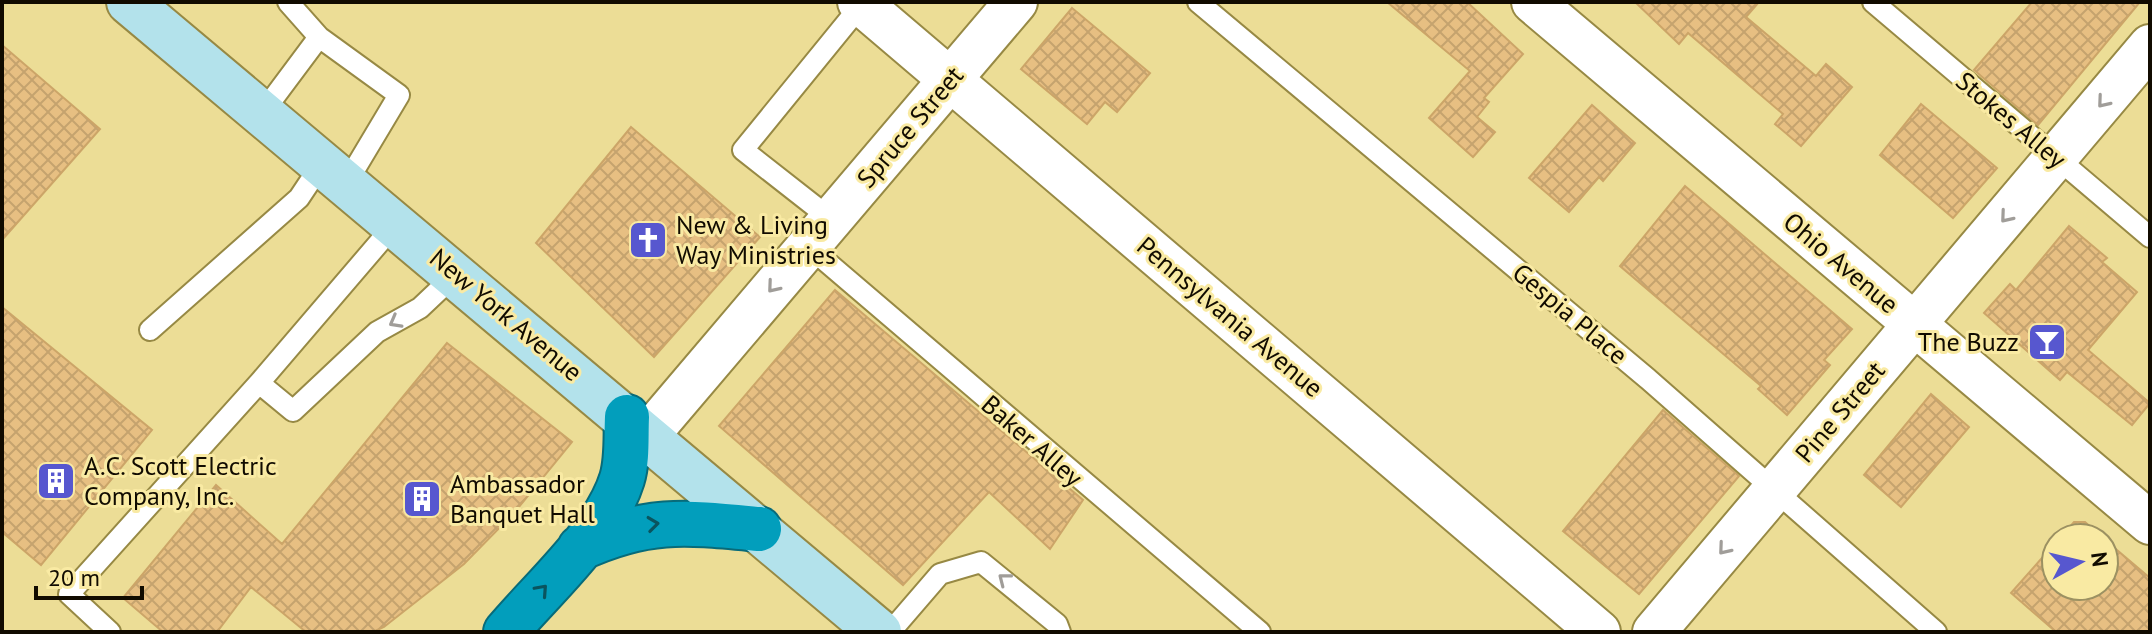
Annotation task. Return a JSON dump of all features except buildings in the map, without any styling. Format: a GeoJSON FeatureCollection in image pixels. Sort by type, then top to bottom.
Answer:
{"type":"FeatureCollection","features":[{"type":"Feature","properties":{"kind":"highway"},"geometry":{"type":"LineString","coordinates":[[506,632],[580,548],[615,498],[638,426]]}},
{"type":"Feature","properties":{"kind":"highway"},"geometry":{"type":"LineString","coordinates":[[580,548],[606,536],[655,523],[759,529]]}},
{"type":"Feature","properties":{"kind":"main road","name":"New York Avenue"},"geometry":{"type":"LineString","coordinates":[[129,2],[174,20],[263,112],[879,632]]}},
{"type":"Feature","properties":{"kind":"street","name":"Spruce Street"},"geometry":{"type":"LineString","coordinates":[[638,426],[820,233],[1016,2]]}},
{"type":"Feature","properties":{"kind":"street","name":"Ohio Avenue"},"geometry":{"type":"LineString","coordinates":[[1533,2],[2150,523]]}},
{"type":"Feature","properties":{"kind":"street","name":"Pennsylvania Avenue"},"geometry":{"type":"LineString","coordinates":[[860,3],[1599,632]]}},
{"type":"Feature","properties":{"kind":"street","name":"Pine Street"},"geometry":{"type":"LineString","coordinates":[[1654,632],[2150,46]]}},
{"type":"Feature","properties":{"kind":"lane"},"geometry":{"type":"LineString","coordinates":[[150,330],[299,198],[335,172],[399,95],[319,37],[288,2]]}},
{"type":"Feature","properties":{"kind":"lane","name":"Gespia Place"},"geometry":{"type":"LineString","coordinates":[[1198,2],[1775,489],[1936,632]]}},
{"type":"Feature","properties":{"kind":"lane","name":"Stokes Alley"},"geometry":{"type":"LineString","coordinates":[[1873,2],[2150,237]]}},
{"type":"Feature","properties":{"kind":"lane","name":"Baker Alley"},"geometry":{"type":"LineString","coordinates":[[860,3],[743,150],[820,233],[1260,632]]}},
{"type":"Feature","properties":{"kind":"lane"},"geometry":{"type":"LineString","coordinates":[[263,112],[319,37]]}},
{"type":"Feature","properties":{"kind":"lane"},"geometry":{"type":"LineString","coordinates":[[110,632],[69,594],[259,383],[396,223]]}},
{"type":"Feature","properties":{"kind":"lane"},"geometry":{"type":"LineString","coordinates":[[259,383],[293,411],[377,332],[420,308],[456,274]]}},
{"type":"Feature","properties":{"kind":"lane"},"geometry":{"type":"LineString","coordinates":[[890,632],[940,574],[981,562],[1057,624],[1060,632]]}},
{"type":"Feature","properties":{"kind":"place","name":"New & Living Way Ministries"},"geometry":{"type":"Point","coordinates":[648,240]}},
{"type":"Feature","properties":{"kind":"place","name":"The Buzz"},"geometry":{"type":"Point","coordinates":[2047,342]}},
{"type":"Feature","properties":{"kind":"place","name":"A.C. Scott Electric Company, Inc."},"geometry":{"type":"Point","coordinates":[56,481]}},
{"type":"Feature","properties":{"kind":"place","name":"Ambassador Banquet Hall"},"geometry":{"type":"Point","coordinates":[422,499]}}]}
